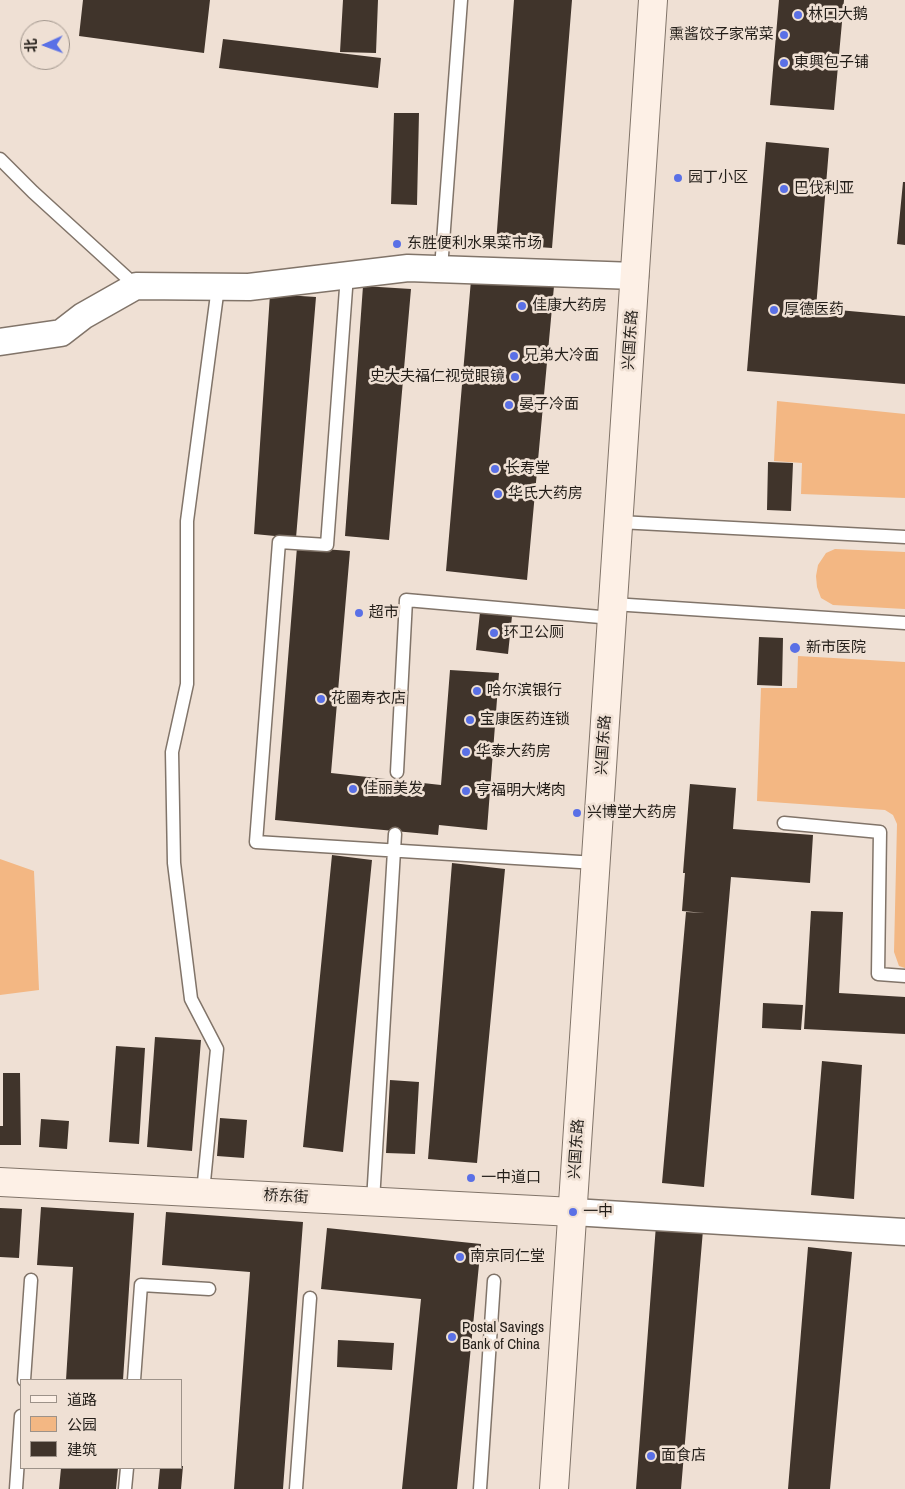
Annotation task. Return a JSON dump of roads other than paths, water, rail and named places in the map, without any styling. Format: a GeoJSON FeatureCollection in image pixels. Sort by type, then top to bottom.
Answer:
{"type":"FeatureCollection","features":[{"type":"Feature","properties":{"kind":"main road","name":"兴国东路"},"geometry":{"type":"LineString","coordinates":[[554,1489],[653,0]]}},
{"type":"Feature","properties":{"kind":"main road","name":"桥东街"},"geometry":{"type":"LineString","coordinates":[[0,1182],[573,1212]]}},
{"type":"Feature","properties":{"kind":"street"},"geometry":{"type":"LineString","coordinates":[[0,342],[61,334],[83,316],[136,286],[249,287],[408,268],[635,276]]}},
{"type":"Feature","properties":{"kind":"street"},"geometry":{"type":"LineString","coordinates":[[573,1212],[905,1232]]}},
{"type":"Feature","properties":{"kind":"lane"},"geometry":{"type":"LineString","coordinates":[[440,269],[461,0]]}},
{"type":"Feature","properties":{"kind":"lane"},"geometry":{"type":"LineString","coordinates":[[0,159],[33,192],[136,286]]}},
{"type":"Feature","properties":{"kind":"lane"},"geometry":{"type":"LineString","coordinates":[[347,275],[327,545],[279,542],[256,842],[596,863]]}},
{"type":"Feature","properties":{"kind":"lane"},"geometry":{"type":"LineString","coordinates":[[203,1192],[217,1048],[192,999],[174,863],[172,752],[187,684],[187,521],[218,286]]}},
{"type":"Feature","properties":{"kind":"lane"},"geometry":{"type":"LineString","coordinates":[[619,522],[905,538]]}},
{"type":"Feature","properties":{"kind":"lane"},"geometry":{"type":"LineString","coordinates":[[397,772],[406,600],[612,611],[905,623]]}},
{"type":"Feature","properties":{"kind":"lane"},"geometry":{"type":"LineString","coordinates":[[784,823],[880,832],[878,974],[905,976]]}},
{"type":"Feature","properties":{"kind":"lane"},"geometry":{"type":"LineString","coordinates":[[373,1201],[394,834]]}},
{"type":"Feature","properties":{"kind":"lane"},"geometry":{"type":"LineString","coordinates":[[24,1379],[31,1280]]}},
{"type":"Feature","properties":{"kind":"lane"},"geometry":{"type":"LineString","coordinates":[[480,1489],[494,1280]]}},
{"type":"Feature","properties":{"kind":"lane"},"geometry":{"type":"LineString","coordinates":[[134,1379],[141,1284],[209,1289]]}},
{"type":"Feature","properties":{"kind":"lane"},"geometry":{"type":"LineString","coordinates":[[296,1489],[310,1298]]}},
{"type":"Feature","properties":{"kind":"lane"},"geometry":{"type":"LineString","coordinates":[[16,1489],[20,1431]]}},
{"type":"Feature","properties":{"kind":"lane"},"geometry":{"type":"LineString","coordinates":[[125,1489],[127,1469]]}},
{"type":"Feature","properties":{"kind":"place","name":"林口大鹅"},"geometry":{"type":"Point","coordinates":[798,15]}},
{"type":"Feature","properties":{"kind":"place","name":"熏酱饺子家常菜"},"geometry":{"type":"Point","coordinates":[784,35]}},
{"type":"Feature","properties":{"kind":"place","name":"東興包子铺"},"geometry":{"type":"Point","coordinates":[784,63]}},
{"type":"Feature","properties":{"kind":"place","name":"园丁小区"},"geometry":{"type":"Point","coordinates":[678,178]}},
{"type":"Feature","properties":{"kind":"place","name":"巴伐利亚"},"geometry":{"type":"Point","coordinates":[784,189]}},
{"type":"Feature","properties":{"kind":"place","name":"东胜便利水果菜市场"},"geometry":{"type":"Point","coordinates":[397,244]}},
{"type":"Feature","properties":{"kind":"place","name":"佳康大药房"},"geometry":{"type":"Point","coordinates":[522,306]}},
{"type":"Feature","properties":{"kind":"place","name":"厚德医药"},"geometry":{"type":"Point","coordinates":[774,310]}},
{"type":"Feature","properties":{"kind":"place","name":"兄弟大冷面"},"geometry":{"type":"Point","coordinates":[514,356]}},
{"type":"Feature","properties":{"kind":"place","name":"史大夫福仁视觉眼镜"},"geometry":{"type":"Point","coordinates":[515,377]}},
{"type":"Feature","properties":{"kind":"place","name":"晏子冷面"},"geometry":{"type":"Point","coordinates":[509,405]}},
{"type":"Feature","properties":{"kind":"place","name":"长寿堂"},"geometry":{"type":"Point","coordinates":[495,469]}},
{"type":"Feature","properties":{"kind":"place","name":"华氏大药房"},"geometry":{"type":"Point","coordinates":[498,494]}},
{"type":"Feature","properties":{"kind":"place","name":"超市"},"geometry":{"type":"Point","coordinates":[359,613]}},
{"type":"Feature","properties":{"kind":"place","name":"环卫公厕"},"geometry":{"type":"Point","coordinates":[494,633]}},
{"type":"Feature","properties":{"kind":"place","name":"新市医院"},"geometry":{"type":"Point","coordinates":[795,648]}},
{"type":"Feature","properties":{"kind":"place","name":"哈尔滨银行"},"geometry":{"type":"Point","coordinates":[477,691]}},
{"type":"Feature","properties":{"kind":"place","name":"花圈寿衣店"},"geometry":{"type":"Point","coordinates":[321,699]}},
{"type":"Feature","properties":{"kind":"place","name":"宝康医药连锁"},"geometry":{"type":"Point","coordinates":[470,720]}},
{"type":"Feature","properties":{"kind":"place","name":"华泰大药房"},"geometry":{"type":"Point","coordinates":[466,752]}},
{"type":"Feature","properties":{"kind":"place","name":"佳丽美发"},"geometry":{"type":"Point","coordinates":[353,789]}},
{"type":"Feature","properties":{"kind":"place","name":"亨福明大烤肉"},"geometry":{"type":"Point","coordinates":[466,791]}},
{"type":"Feature","properties":{"kind":"place","name":"兴博堂大药房"},"geometry":{"type":"Point","coordinates":[577,813]}},
{"type":"Feature","properties":{"kind":"place","name":"一中道口"},"geometry":{"type":"Point","coordinates":[471,1178]}},
{"type":"Feature","properties":{"kind":"place","name":"一中"},"geometry":{"type":"Point","coordinates":[573,1212]}},
{"type":"Feature","properties":{"kind":"place","name":"南京同仁堂"},"geometry":{"type":"Point","coordinates":[460,1257]}},
{"type":"Feature","properties":{"kind":"place","name":"Postal Savings Bank of China"},"geometry":{"type":"Point","coordinates":[452,1337]}},
{"type":"Feature","properties":{"kind":"place","name":"面食店"},"geometry":{"type":"Point","coordinates":[651,1456]}}]}
